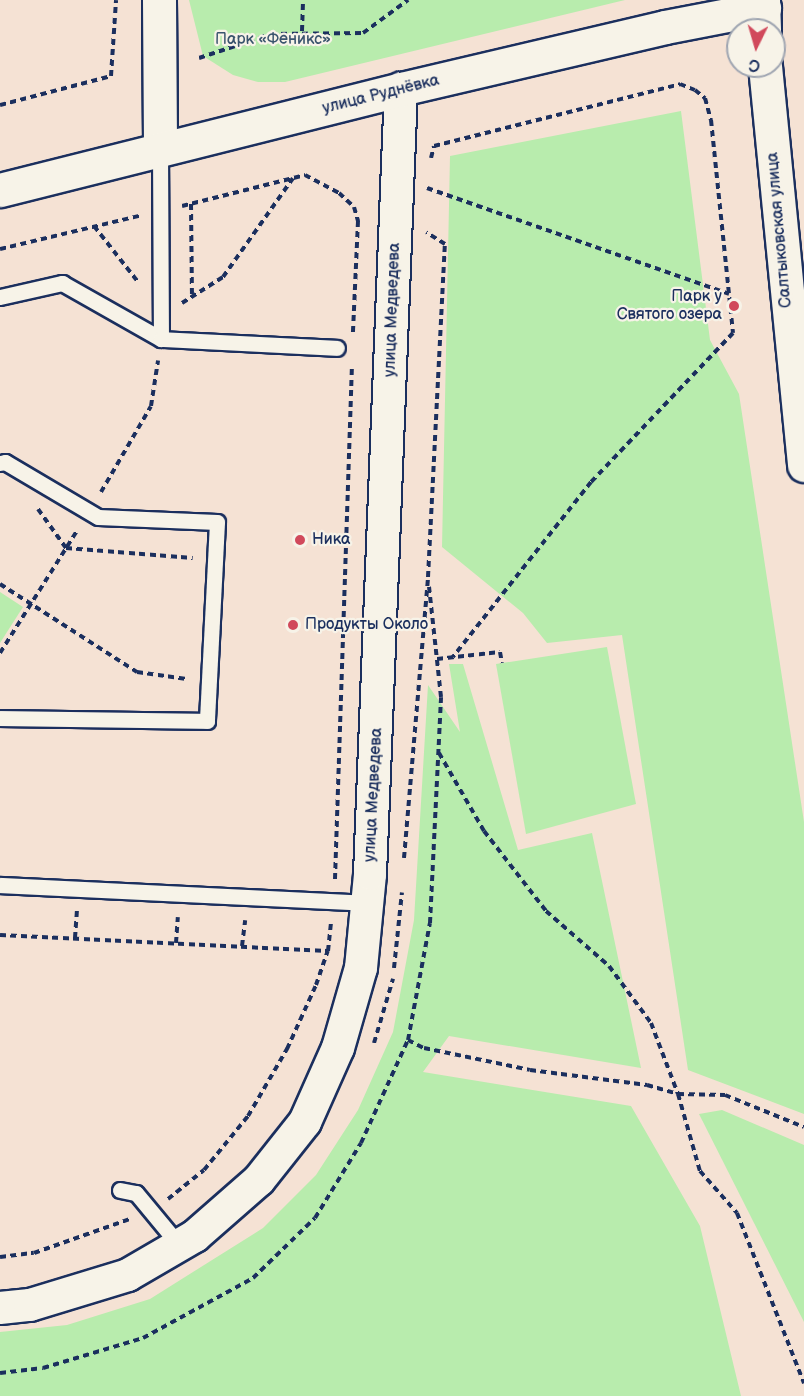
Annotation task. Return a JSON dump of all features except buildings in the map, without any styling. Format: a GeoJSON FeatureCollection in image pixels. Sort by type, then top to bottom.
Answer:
{"type":"FeatureCollection","features":[{"type":"Feature","properties":{"kind":"street"},"geometry":{"type":"LineString","coordinates":[[159,0],[160,150]]}},
{"type":"Feature","properties":{"kind":"street","name":"улица Руднёвка"},"geometry":{"type":"LineString","coordinates":[[0,190],[401,89],[665,27],[764,13]]}},
{"type":"Feature","properties":{"kind":"street","name":"Салтыковская улица"},"geometry":{"type":"LineString","coordinates":[[766,78],[804,465]]}},
{"type":"Feature","properties":{"kind":"street","name":"улица Медведева"},"geometry":{"type":"LineString","coordinates":[[0,1308],[30,1305],[128,1275],[179,1245],[259,1180],[305,1122],[338,1048],[361,968],[368,903],[375,787],[401,89]]}},
{"type":"Feature","properties":{"kind":"lane"},"geometry":{"type":"LineString","coordinates":[[160,150],[161,339]]}},
{"type":"Feature","properties":{"kind":"lane"},"geometry":{"type":"LineString","coordinates":[[0,297],[62,283],[161,339],[337,348]]}},
{"type":"Feature","properties":{"kind":"lane"},"geometry":{"type":"LineString","coordinates":[[0,463],[5,462],[98,517],[217,522],[207,721],[0,718]]}},
{"type":"Feature","properties":{"kind":"lane"},"geometry":{"type":"LineString","coordinates":[[0,885],[368,903]]}},
{"type":"Feature","properties":{"kind":"lane"},"geometry":{"type":"LineString","coordinates":[[120,1190],[136,1193],[154,1210],[179,1245]]}},
{"type":"Feature","properties":{"kind":"path"},"geometry":{"type":"LineString","coordinates":[[0,105],[111,76],[116,0]]}},
{"type":"Feature","properties":{"kind":"path"},"geometry":{"type":"LineString","coordinates":[[302,31],[303,0]]}},
{"type":"Feature","properties":{"kind":"path"},"geometry":{"type":"LineString","coordinates":[[199,58],[271,34],[302,31],[363,33],[408,0]]}},
{"type":"Feature","properties":{"kind":"path"},"geometry":{"type":"LineString","coordinates":[[434,146],[680,84],[694,90],[705,98],[711,120],[733,333],[591,482],[453,657]]}},
{"type":"Feature","properties":{"kind":"path"},"geometry":{"type":"LineString","coordinates":[[305,175],[339,193],[354,207],[358,221],[353,335]]}},
{"type":"Feature","properties":{"kind":"path"},"geometry":{"type":"LineString","coordinates":[[94,226],[161,314],[223,277],[293,178]]}},
{"type":"Feature","properties":{"kind":"path"},"geometry":{"type":"LineString","coordinates":[[425,187],[729,294]]}},
{"type":"Feature","properties":{"kind":"path"},"geometry":{"type":"LineString","coordinates":[[191,204],[192,297]]}},
{"type":"Feature","properties":{"kind":"path"},"geometry":{"type":"LineString","coordinates":[[0,653],[89,511],[151,406],[161,339]]}},
{"type":"Feature","properties":{"kind":"path"},"geometry":{"type":"LineString","coordinates":[[0,1257],[34,1253],[154,1210],[204,1170],[248,1116],[287,1049],[328,951],[334,901],[352,358]]}},
{"type":"Feature","properties":{"kind":"path"},"geometry":{"type":"LineString","coordinates":[[0,1373],[42,1368],[143,1338],[252,1278],[315,1218],[361,1143],[408,1040],[430,923],[441,697],[428,577]]}},
{"type":"Feature","properties":{"kind":"path"},"geometry":{"type":"LineString","coordinates":[[0,584],[137,672],[209,681]]}},
{"type":"Feature","properties":{"kind":"path"},"geometry":{"type":"LineString","coordinates":[[437,659],[500,652],[502,663]]}},
{"type":"Feature","properties":{"kind":"path"},"geometry":{"type":"LineString","coordinates":[[438,752],[484,831],[546,911],[609,966],[651,1023],[678,1094],[700,1171],[737,1213],[804,1383]]}},
{"type":"Feature","properties":{"kind":"path"},"geometry":{"type":"LineString","coordinates":[[0,935],[328,951]]}},
{"type":"Feature","properties":{"kind":"path"},"geometry":{"type":"LineString","coordinates":[[408,1040],[424,1048],[530,1070],[647,1085],[678,1094],[724,1095],[804,1126]]}},
{"type":"Feature","properties":{"kind":"green space","name":"Парк «Феникс»"},"geometry":{"type":"Polygon","coordinates":[[[189,0],[625,0],[285,82],[258,82],[233,75],[203,56],[189,0]]]}},
{"type":"Feature","properties":{"kind":"green space"},"geometry":{"type":"Polygon","coordinates":[[[681,111],[710,340],[739,394],[804,822],[804,1114],[688,1070],[622,635],[547,643],[523,613],[442,547],[450,156],[681,111]]]}},
{"type":"Feature","properties":{"kind":"green space"},"geometry":{"type":"Polygon","coordinates":[[[0,592],[23,607],[0,643],[0,592]]]}},
{"type":"Feature","properties":{"kind":"green space"},"geometry":{"type":"Polygon","coordinates":[[[607,647],[636,804],[526,834],[496,664],[607,647]]]}},
{"type":"Feature","properties":{"kind":"green space"},"geometry":{"type":"Polygon","coordinates":[[[449,664],[463,664],[518,850],[592,833],[641,1068],[449,1036],[423,1072],[631,1106],[700,1226],[741,1396],[0,1396],[0,1332],[67,1325],[150,1299],[263,1228],[316,1175],[358,1110],[393,1032],[414,920],[428,685],[460,732],[449,664]]]}},
{"type":"Feature","properties":{"kind":"green space"},"geometry":{"type":"Polygon","coordinates":[[[722,1110],[804,1145],[804,1322],[699,1114],[722,1110]]]}},
{"type":"Feature","properties":{"kind":"place","name":"Парк у Святого озера"},"geometry":{"type":"Point","coordinates":[734,306]}},
{"type":"Feature","properties":{"kind":"place","name":"Ника"},"geometry":{"type":"Point","coordinates":[300,540]}},
{"type":"Feature","properties":{"kind":"place","name":"Продукты Около"},"geometry":{"type":"Point","coordinates":[293,625]}}]}
